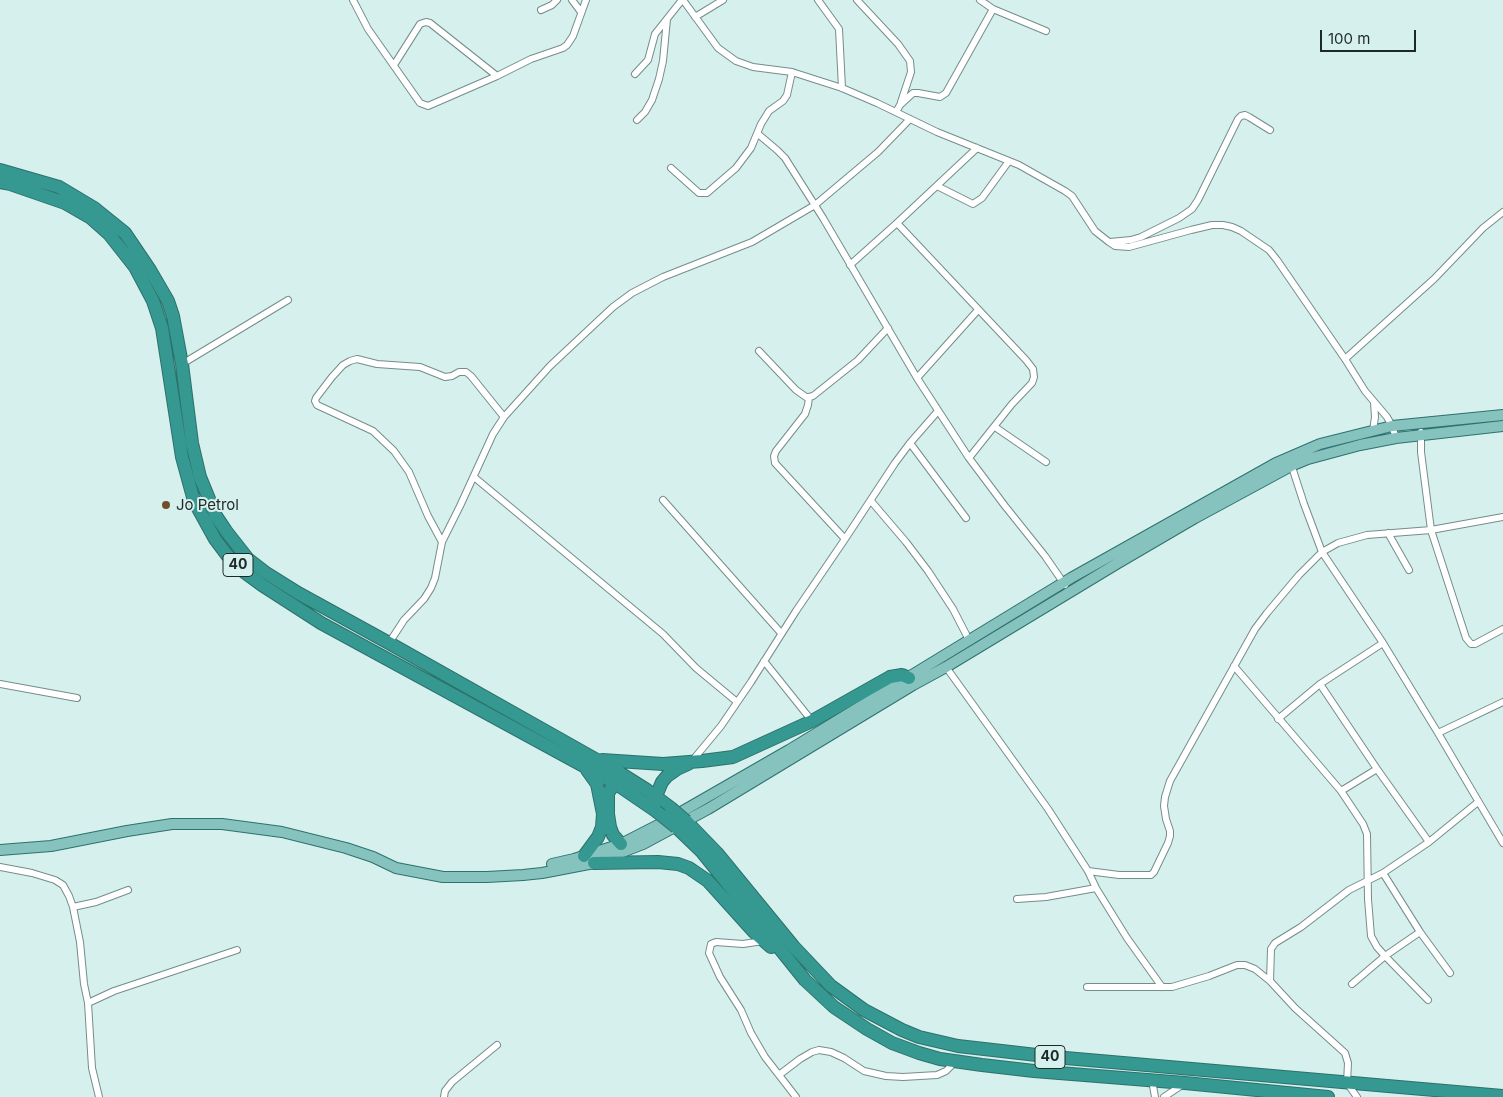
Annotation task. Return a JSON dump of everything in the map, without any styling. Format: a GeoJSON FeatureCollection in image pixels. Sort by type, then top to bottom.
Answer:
{"type":"FeatureCollection","features":[{"type":"Feature","properties":{"kind":"highway","name":"40"},"geometry":{"type":"LineString","coordinates":[[0,170],[59,187],[94,208],[125,233],[150,270],[168,301],[173,316],[182,364],[192,443],[198,470],[216,516],[248,559],[266,573],[329,610],[597,760],[656,796],[671,808],[702,852],[805,980],[834,1006],[866,1029],[892,1043],[919,1053],[952,1061],[1034,1071],[1328,1097]]}},
{"type":"Feature","properties":{"kind":"highway","name":"40"},"geometry":{"type":"LineString","coordinates":[[0,182],[65,203],[91,218],[109,234],[135,267],[147,288],[160,320],[182,457],[194,501],[215,539],[227,555],[243,571],[321,623],[615,783],[681,824],[717,853],[804,958],[831,986],[864,1010],[902,1030],[937,1042],[958,1046],[1035,1055],[1503,1096]]}},
{"type":"Feature","properties":{"kind":"highway"},"geometry":{"type":"LineString","coordinates":[[321,623],[329,610]]}},
{"type":"Feature","properties":{"kind":"highway"},"geometry":{"type":"LineString","coordinates":[[597,760],[663,764],[712,760],[733,756],[812,721],[890,677],[902,675],[911,681]]}},
{"type":"Feature","properties":{"kind":"highway"},"geometry":{"type":"LineString","coordinates":[[656,796],[667,776],[676,769],[691,762]]}},
{"type":"Feature","properties":{"kind":"highway"},"geometry":{"type":"LineString","coordinates":[[584,766],[597,784],[603,814],[602,826],[589,859],[658,862],[678,864],[689,868],[708,882],[763,941],[786,958]]}},
{"type":"Feature","properties":{"kind":"highway"},"geometry":{"type":"LineString","coordinates":[[615,783],[608,793],[608,814],[613,835],[621,844]]}},
{"type":"Feature","properties":{"kind":"highway"},"geometry":{"type":"LineString","coordinates":[[1034,1071],[1035,1055]]}},
{"type":"Feature","properties":{"kind":"main road"},"geometry":{"type":"LineString","coordinates":[[589,859],[662,823],[911,681],[946,667],[1320,444],[1392,426],[1503,414]]}},
{"type":"Feature","properties":{"kind":"main road"},"geometry":{"type":"LineString","coordinates":[[0,850],[51,846],[172,824],[222,824],[282,832],[346,848],[396,868],[429,875],[460,878],[589,859],[643,844],[708,809],[911,681],[969,640],[1178,517],[1276,463],[1308,459],[1360,445],[1396,438],[1503,426]]}},
{"type":"Feature","properties":{"kind":"street"},"geometry":{"type":"LineString","coordinates":[[353,0],[368,29],[420,103],[425,106],[498,76],[531,59],[558,51],[567,45],[573,36],[586,0]]}},
{"type":"Feature","properties":{"kind":"street"},"geometry":{"type":"LineString","coordinates":[[541,10],[552,5],[557,0]]}},
{"type":"Feature","properties":{"kind":"street"},"geometry":{"type":"LineString","coordinates":[[572,0],[581,12]]}},
{"type":"Feature","properties":{"kind":"street"},"geometry":{"type":"LineString","coordinates":[[634,74],[648,60],[655,34],[682,0],[718,48],[736,60],[753,67],[792,72],[842,88],[1040,176],[1072,196],[1095,231],[1115,246],[1129,247],[1212,225],[1223,225],[1241,231],[1272,254],[1365,391],[1387,417],[1396,438]]}},
{"type":"Feature","properties":{"kind":"street"},"geometry":{"type":"LineString","coordinates":[[695,17],[723,0]]}},
{"type":"Feature","properties":{"kind":"street"},"geometry":{"type":"LineString","coordinates":[[818,0],[837,25],[839,32],[842,88]]}},
{"type":"Feature","properties":{"kind":"street"},"geometry":{"type":"LineString","coordinates":[[857,0],[898,44],[910,61],[911,72],[896,112]]}},
{"type":"Feature","properties":{"kind":"street"},"geometry":{"type":"LineString","coordinates":[[980,0],[993,9],[1046,31]]}},
{"type":"Feature","properties":{"kind":"street"},"geometry":{"type":"LineString","coordinates":[[900,105],[913,93],[918,92],[940,97],[944,95],[993,9]]}},
{"type":"Feature","properties":{"kind":"street"},"geometry":{"type":"LineString","coordinates":[[637,120],[645,112],[652,100],[659,79],[663,61],[667,18]]}},
{"type":"Feature","properties":{"kind":"street"},"geometry":{"type":"LineString","coordinates":[[394,65],[422,22],[426,22],[430,23],[498,76]]}},
{"type":"Feature","properties":{"kind":"street"},"geometry":{"type":"LineString","coordinates":[[670,168],[699,193],[707,193],[736,168],[751,148],[770,111],[785,98],[792,72]]}},
{"type":"Feature","properties":{"kind":"street"},"geometry":{"type":"LineString","coordinates":[[1108,242],[1141,237],[1179,218],[1192,209],[1241,116],[1245,115],[1270,130]]}},
{"type":"Feature","properties":{"kind":"street"},"geometry":{"type":"LineString","coordinates":[[389,643],[404,620],[424,599],[431,588],[435,578],[442,542],[474,477],[489,441],[504,417],[550,366],[624,298],[663,277],[752,242],[815,205],[878,152],[910,119]]}},
{"type":"Feature","properties":{"kind":"street"},"geometry":{"type":"LineString","coordinates":[[758,134],[785,158],[938,411],[969,458],[1045,556],[1070,592]]}},
{"type":"Feature","properties":{"kind":"street"},"geometry":{"type":"LineString","coordinates":[[850,264],[897,224],[976,148]]}},
{"type":"Feature","properties":{"kind":"street"},"geometry":{"type":"LineString","coordinates":[[937,186],[973,204],[982,198],[1009,161]]}},
{"type":"Feature","properties":{"kind":"street"},"geometry":{"type":"LineString","coordinates":[[1344,359],[1434,279],[1483,228],[1503,212]]}},
{"type":"Feature","properties":{"kind":"street"},"geometry":{"type":"LineString","coordinates":[[897,224],[933,260],[1033,369],[1034,379],[1032,383],[969,458]]}},
{"type":"Feature","properties":{"kind":"street"},"geometry":{"type":"LineString","coordinates":[[182,364],[288,300]]}},
{"type":"Feature","properties":{"kind":"street"},"geometry":{"type":"LineString","coordinates":[[917,378],[978,310]]}},
{"type":"Feature","properties":{"kind":"street"},"geometry":{"type":"LineString","coordinates":[[759,351],[796,390],[809,397],[813,396],[858,360],[888,328]]}},
{"type":"Feature","properties":{"kind":"street"},"geometry":{"type":"LineString","coordinates":[[442,542],[428,516],[409,472],[394,451],[373,431],[316,405],[316,398],[343,365],[357,359],[377,364],[420,367],[445,377],[459,372],[466,372],[504,417]]}},
{"type":"Feature","properties":{"kind":"street"},"geometry":{"type":"LineString","coordinates":[[809,397],[805,414],[776,451],[774,456],[775,463],[845,539]]}},
{"type":"Feature","properties":{"kind":"street"},"geometry":{"type":"LineString","coordinates":[[1373,431],[1375,417],[1374,402]]}},
{"type":"Feature","properties":{"kind":"street"},"geometry":{"type":"LineString","coordinates":[[691,762],[721,726],[887,474],[910,443],[938,411]]}},
{"type":"Feature","properties":{"kind":"street"},"geometry":{"type":"LineString","coordinates":[[1421,423],[1421,452],[1431,530],[1452,599],[1468,642],[1475,644],[1503,629]]}},
{"type":"Feature","properties":{"kind":"street"},"geometry":{"type":"LineString","coordinates":[[995,427],[1046,462]]}},
{"type":"Feature","properties":{"kind":"street"},"geometry":{"type":"LineString","coordinates":[[910,443],[966,518]]}},
{"type":"Feature","properties":{"kind":"street"},"geometry":{"type":"LineString","coordinates":[[1290,462],[1322,552],[1383,643],[1503,842]]}},
{"type":"Feature","properties":{"kind":"street"},"geometry":{"type":"LineString","coordinates":[[474,477],[663,634],[696,668],[737,702]]}},
{"type":"Feature","properties":{"kind":"street"},"geometry":{"type":"LineString","coordinates":[[663,500],[781,633]]}},
{"type":"Feature","properties":{"kind":"street"},"geometry":{"type":"LineString","coordinates":[[871,501],[895,528],[928,571],[953,609],[969,640]]}},
{"type":"Feature","properties":{"kind":"street"},"geometry":{"type":"LineString","coordinates":[[1088,871],[1146,876],[1154,872],[1170,836],[1164,797],[1170,781],[1255,629],[1299,575],[1322,552],[1338,543],[1368,534],[1431,530],[1503,517]]}},
{"type":"Feature","properties":{"kind":"street"},"geometry":{"type":"LineString","coordinates":[[1388,533],[1409,570]]}},
{"type":"Feature","properties":{"kind":"street"},"geometry":{"type":"LineString","coordinates":[[1278,719],[1320,684],[1383,643]]}},
{"type":"Feature","properties":{"kind":"street"},"geometry":{"type":"LineString","coordinates":[[764,661],[812,721]]}},
{"type":"Feature","properties":{"kind":"street"},"geometry":{"type":"LineString","coordinates":[[1234,666],[1341,791],[1365,829],[1367,834],[1371,936],[1385,956],[1428,1000]]}},
{"type":"Feature","properties":{"kind":"street"},"geometry":{"type":"LineString","coordinates":[[946,667],[1018,767],[1088,871],[1096,888],[1162,987]]}},
{"type":"Feature","properties":{"kind":"street"},"geometry":{"type":"LineString","coordinates":[[0,684],[77,698]]}},
{"type":"Feature","properties":{"kind":"street"},"geometry":{"type":"LineString","coordinates":[[1320,684],[1429,842]]}},
{"type":"Feature","properties":{"kind":"street"},"geometry":{"type":"LineString","coordinates":[[1438,733],[1503,702]]}},
{"type":"Feature","properties":{"kind":"street"},"geometry":{"type":"LineString","coordinates":[[1341,791],[1377,769]]}},
{"type":"Feature","properties":{"kind":"street"},"geometry":{"type":"LineString","coordinates":[[1270,981],[1271,949],[1275,943],[1301,927],[1349,890],[1383,873],[1429,842],[1478,802]]}},
{"type":"Feature","properties":{"kind":"street"},"geometry":{"type":"LineString","coordinates":[[0,867],[32,873],[58,882],[69,896],[80,942],[88,1003],[92,1068],[99,1097]]}},
{"type":"Feature","properties":{"kind":"street"},"geometry":{"type":"LineString","coordinates":[[1383,873],[1420,932],[1450,973]]}},
{"type":"Feature","properties":{"kind":"street"},"geometry":{"type":"LineString","coordinates":[[1017,899],[1046,897],[1096,888]]}},
{"type":"Feature","properties":{"kind":"street"},"geometry":{"type":"LineString","coordinates":[[73,907],[96,902],[128,890]]}},
{"type":"Feature","properties":{"kind":"street"},"geometry":{"type":"LineString","coordinates":[[1352,984],[1385,956],[1420,932]]}},
{"type":"Feature","properties":{"kind":"street"},"geometry":{"type":"LineString","coordinates":[[763,941],[743,944],[716,942],[711,944],[709,953],[720,977],[741,1010],[751,1033],[765,1057],[796,1097]]}},
{"type":"Feature","properties":{"kind":"street"},"geometry":{"type":"LineString","coordinates":[[88,1003],[114,991],[237,950]]}},
{"type":"Feature","properties":{"kind":"street"},"geometry":{"type":"LineString","coordinates":[[1087,987],[1172,987],[1237,965],[1246,965],[1255,969],[1270,981],[1295,1008],[1344,1053],[1348,1063],[1347,1083],[1357,1097]]}},
{"type":"Feature","properties":{"kind":"street"},"geometry":{"type":"LineString","coordinates":[[444,1097],[445,1091],[452,1082],[497,1045]]}},
{"type":"Feature","properties":{"kind":"street"},"geometry":{"type":"LineString","coordinates":[[779,1075],[800,1059],[819,1050],[844,1058],[864,1071],[886,1076],[937,1075],[946,1071],[952,1061]]}},
{"type":"Feature","properties":{"kind":"street"},"geometry":{"type":"LineString","coordinates":[[1152,1080],[1156,1097]]}},
{"type":"Feature","properties":{"kind":"street"},"geometry":{"type":"LineString","coordinates":[[1164,1097],[1185,1083]]}},
{"type":"Feature","properties":{"kind":"place","name":"Jo Petrol"},"geometry":{"type":"Point","coordinates":[166,505]}}]}
